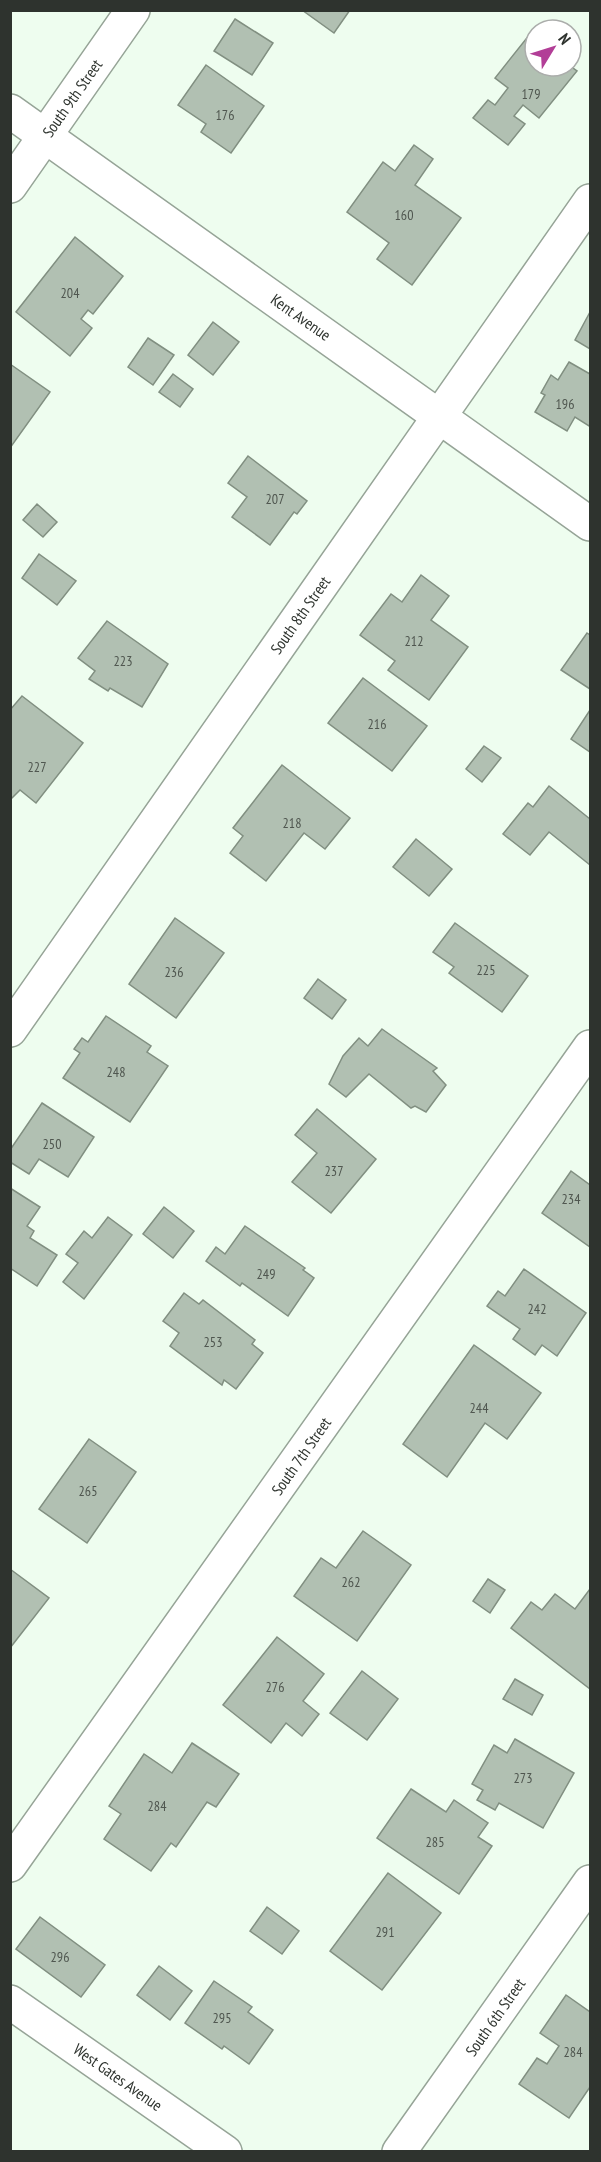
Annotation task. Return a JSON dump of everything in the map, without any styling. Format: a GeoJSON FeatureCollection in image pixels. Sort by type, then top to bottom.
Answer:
{"type":"FeatureCollection","features":[{"type":"Feature","properties":{"kind":"street","name":"South 9th Street"},"geometry":{"type":"LineString","coordinates":[[10,186],[133,10]]}},
{"type":"Feature","properties":{"kind":"street","name":"Kent Avenue"},"geometry":{"type":"LineString","coordinates":[[10,111],[591,524]]}},
{"type":"Feature","properties":{"kind":"street","name":"South 8th Street"},"geometry":{"type":"LineString","coordinates":[[10,1030],[591,201]]}},
{"type":"Feature","properties":{"kind":"street","name":"South 7th Street"},"geometry":{"type":"LineString","coordinates":[[10,1865],[591,1047]]}},
{"type":"Feature","properties":{"kind":"street","name":"South 6th Street"},"geometry":{"type":"LineString","coordinates":[[399,2151],[591,1882]]}},
{"type":"Feature","properties":{"kind":"street","name":"West Gates Avenue"},"geometry":{"type":"LineString","coordinates":[[10,2002],[225,2151]]}},
{"type":"Feature","properties":{"kind":"building"},"geometry":{"type":"Polygon","coordinates":[[[302,10],[350,10],[334,33],[302,10]]]}},
{"type":"Feature","properties":{"kind":"building"},"geometry":{"type":"Polygon","coordinates":[[[235,19],[273,43],[252,75],[214,51],[235,19]]]}},
{"type":"Feature","properties":{"kind":"building"},"geometry":{"type":"Polygon","coordinates":[[[523,43],[523,78],[571,78],[539,118],[523,105],[514,116],[525,124],[508,145],[473,118],[488,100],[495,105],[508,88],[495,78],[523,43]]]}},
{"type":"Feature","properties":{"kind":"building"},"geometry":{"type":"Polygon","coordinates":[[[206,65],[264,106],[231,153],[201,132],[206,124],[178,105],[206,65]]]}},
{"type":"Feature","properties":{"kind":"building"},"geometry":{"type":"Polygon","coordinates":[[[414,145],[433,159],[415,185],[461,218],[412,285],[377,259],[389,243],[347,212],[383,162],[395,171],[414,145]]]}},
{"type":"Feature","properties":{"kind":"building"},"geometry":{"type":"Polygon","coordinates":[[[75,237],[123,276],[93,314],[88,310],[81,319],[92,328],[70,356],[16,312],[75,237]]]}},
{"type":"Feature","properties":{"kind":"building"},"geometry":{"type":"Polygon","coordinates":[[[590,312],[590,349],[575,340],[590,312]]]}},
{"type":"Feature","properties":{"kind":"building"},"geometry":{"type":"Polygon","coordinates":[[[213,322],[239,342],[213,375],[188,355],[213,322]]]}},
{"type":"Feature","properties":{"kind":"building"},"geometry":{"type":"Polygon","coordinates":[[[148,338],[174,355],[153,385],[128,367],[148,338]]]}},
{"type":"Feature","properties":{"kind":"building"},"geometry":{"type":"Polygon","coordinates":[[[569,362],[590,374],[590,424],[589,426],[575,417],[567,431],[535,412],[545,395],[541,393],[551,375],[558,380],[569,362]]]}},
{"type":"Feature","properties":{"kind":"building"},"geometry":{"type":"Polygon","coordinates":[[[10,364],[50,392],[10,448],[10,364]]]}},
{"type":"Feature","properties":{"kind":"building"},"geometry":{"type":"Polygon","coordinates":[[[173,374],[193,389],[180,407],[159,392],[173,374]]]}},
{"type":"Feature","properties":{"kind":"building"},"geometry":{"type":"Polygon","coordinates":[[[248,456],[307,501],[297,514],[294,512],[270,545],[232,517],[247,497],[228,483],[248,456]]]}},
{"type":"Feature","properties":{"kind":"building"},"geometry":{"type":"Polygon","coordinates":[[[37,504],[57,522],[43,537],[23,520],[37,504]]]}},
{"type":"Feature","properties":{"kind":"building"},"geometry":{"type":"Polygon","coordinates":[[[39,554],[76,581],[57,605],[22,578],[39,554]]]}},
{"type":"Feature","properties":{"kind":"building"},"geometry":{"type":"Polygon","coordinates":[[[421,575],[449,596],[431,620],[468,647],[429,700],[388,670],[395,661],[360,635],[391,594],[402,602],[421,575]]]}},
{"type":"Feature","properties":{"kind":"building"},"geometry":{"type":"Polygon","coordinates":[[[107,621],[168,664],[142,707],[110,688],[108,691],[89,679],[95,671],[78,658],[107,621]]]}},
{"type":"Feature","properties":{"kind":"building"},"geometry":{"type":"Polygon","coordinates":[[[587,633],[590,635],[590,689],[561,670],[587,633]]]}},
{"type":"Feature","properties":{"kind":"building"},"geometry":{"type":"Polygon","coordinates":[[[363,678],[427,726],[392,771],[328,723],[363,678]]]}},
{"type":"Feature","properties":{"kind":"building"},"geometry":{"type":"Polygon","coordinates":[[[22,696],[83,743],[36,803],[20,790],[10,800],[10,710],[22,696]]]}},
{"type":"Feature","properties":{"kind":"building"},"geometry":{"type":"Polygon","coordinates":[[[590,710],[590,752],[571,739],[590,710]]]}},
{"type":"Feature","properties":{"kind":"building"},"geometry":{"type":"Polygon","coordinates":[[[484,746],[501,758],[482,782],[466,769],[484,746]]]}},
{"type":"Feature","properties":{"kind":"building"},"geometry":{"type":"Polygon","coordinates":[[[282,765],[350,818],[325,849],[304,833],[266,881],[230,853],[243,836],[233,828],[282,765]]]}},
{"type":"Feature","properties":{"kind":"building"},"geometry":{"type":"Polygon","coordinates":[[[549,786],[590,819],[590,865],[549,832],[530,855],[503,834],[528,803],[533,807],[549,786]]]}},
{"type":"Feature","properties":{"kind":"building"},"geometry":{"type":"Polygon","coordinates":[[[416,839],[452,869],[429,896],[393,867],[416,839]]]}},
{"type":"Feature","properties":{"kind":"building"},"geometry":{"type":"Polygon","coordinates":[[[175,918],[224,953],[176,1018],[129,984],[175,918]]]}},
{"type":"Feature","properties":{"kind":"building"},"geometry":{"type":"Polygon","coordinates":[[[455,923],[528,976],[502,1012],[449,973],[454,967],[433,952],[455,923]]]}},
{"type":"Feature","properties":{"kind":"building"},"geometry":{"type":"Polygon","coordinates":[[[318,979],[346,1000],[332,1019],[304,998],[318,979]]]}},
{"type":"Feature","properties":{"kind":"building"},"geometry":{"type":"Polygon","coordinates":[[[106,1016],[151,1046],[147,1052],[168,1066],[130,1122],[63,1078],[80,1053],[74,1049],[82,1038],[88,1042],[106,1016]]]}},
{"type":"Feature","properties":{"kind":"building"},"geometry":{"type":"Polygon","coordinates":[[[382,1029],[437,1068],[433,1071],[446,1085],[426,1112],[415,1106],[411,1108],[369,1074],[346,1097],[329,1084],[343,1056],[359,1038],[368,1046],[382,1029]]]}},
{"type":"Feature","properties":{"kind":"building"},"geometry":{"type":"Polygon","coordinates":[[[42,1103],[94,1137],[68,1177],[39,1159],[29,1174],[10,1162],[10,1150],[42,1103]]]}},
{"type":"Feature","properties":{"kind":"building"},"geometry":{"type":"Polygon","coordinates":[[[317,1109],[376,1159],[331,1213],[292,1182],[317,1153],[295,1135],[317,1109]]]}},
{"type":"Feature","properties":{"kind":"building"},"geometry":{"type":"Polygon","coordinates":[[[571,1171],[590,1185],[590,1247],[542,1213],[571,1171]]]}},
{"type":"Feature","properties":{"kind":"building"},"geometry":{"type":"Polygon","coordinates":[[[10,1188],[40,1207],[27,1226],[34,1231],[30,1238],[57,1255],[37,1286],[10,1268],[10,1188]]]}},
{"type":"Feature","properties":{"kind":"building"},"geometry":{"type":"Polygon","coordinates":[[[164,1207],[194,1231],[173,1258],[143,1234],[164,1207]]]}},
{"type":"Feature","properties":{"kind":"building"},"geometry":{"type":"Polygon","coordinates":[[[108,1217],[132,1235],[84,1299],[63,1282],[78,1263],[66,1254],[84,1231],[92,1238],[108,1217]]]}},
{"type":"Feature","properties":{"kind":"building"},"geometry":{"type":"Polygon","coordinates":[[[245,1226],[305,1268],[303,1270],[314,1278],[288,1316],[242,1283],[240,1286],[206,1261],[216,1247],[225,1254],[245,1226]]]}},
{"type":"Feature","properties":{"kind":"building"},"geometry":{"type":"Polygon","coordinates":[[[524,1269],[586,1313],[557,1356],[542,1345],[535,1355],[513,1339],[520,1329],[487,1306],[498,1291],[505,1296],[524,1269]]]}},
{"type":"Feature","properties":{"kind":"building"},"geometry":{"type":"Polygon","coordinates":[[[184,1293],[199,1304],[203,1300],[255,1340],[252,1344],[263,1353],[236,1389],[224,1380],[222,1385],[170,1346],[179,1333],[163,1321],[184,1293]]]}},
{"type":"Feature","properties":{"kind":"building"},"geometry":{"type":"Polygon","coordinates":[[[474,1345],[541,1393],[507,1439],[485,1423],[447,1477],[403,1444],[474,1345]]]}},
{"type":"Feature","properties":{"kind":"building"},"geometry":{"type":"Polygon","coordinates":[[[89,1439],[136,1472],[87,1543],[39,1509],[89,1439]]]}},
{"type":"Feature","properties":{"kind":"building"},"geometry":{"type":"Polygon","coordinates":[[[363,1531],[411,1565],[357,1641],[294,1596],[321,1558],[336,1568],[363,1531]]]}},
{"type":"Feature","properties":{"kind":"building"},"geometry":{"type":"Polygon","coordinates":[[[10,1569],[49,1598],[10,1648],[10,1569]]]}},
{"type":"Feature","properties":{"kind":"building"},"geometry":{"type":"Polygon","coordinates":[[[488,1579],[505,1590],[490,1613],[473,1601],[488,1579]]]}},
{"type":"Feature","properties":{"kind":"building"},"geometry":{"type":"Polygon","coordinates":[[[590,1589],[590,1689],[511,1628],[531,1602],[542,1610],[555,1594],[575,1609],[590,1589]]]}},
{"type":"Feature","properties":{"kind":"building"},"geometry":{"type":"Polygon","coordinates":[[[277,1637],[324,1674],[303,1701],[319,1714],[302,1736],[286,1723],[271,1743],[223,1705],[277,1637]]]}},
{"type":"Feature","properties":{"kind":"building"},"geometry":{"type":"Polygon","coordinates":[[[362,1671],[398,1699],[367,1740],[330,1713],[362,1671]]]}},
{"type":"Feature","properties":{"kind":"building"},"geometry":{"type":"Polygon","coordinates":[[[515,1679],[543,1695],[532,1715],[503,1699],[515,1679]]]}},
{"type":"Feature","properties":{"kind":"building"},"geometry":{"type":"Polygon","coordinates":[[[515,1739],[574,1773],[543,1828],[499,1803],[495,1810],[477,1800],[483,1790],[472,1784],[494,1745],[507,1753],[515,1739]]]}},
{"type":"Feature","properties":{"kind":"building"},"geometry":{"type":"Polygon","coordinates":[[[192,1743],[239,1774],[216,1807],[207,1802],[176,1847],[171,1843],[151,1871],[104,1839],[121,1814],[109,1806],[144,1754],[172,1773],[192,1743]]]}},
{"type":"Feature","properties":{"kind":"building"},"geometry":{"type":"Polygon","coordinates":[[[411,1789],[446,1812],[454,1800],[488,1823],[478,1837],[492,1846],[459,1894],[377,1838],[411,1789]]]}},
{"type":"Feature","properties":{"kind":"building"},"geometry":{"type":"Polygon","coordinates":[[[388,1873],[441,1913],[382,1990],[330,1951],[388,1873]]]}},
{"type":"Feature","properties":{"kind":"building"},"geometry":{"type":"Polygon","coordinates":[[[267,1907],[299,1931],[282,1954],[250,1931],[267,1907]]]}},
{"type":"Feature","properties":{"kind":"building"},"geometry":{"type":"Polygon","coordinates":[[[40,1917],[105,1965],[81,1997],[16,1949],[40,1917]]]}},
{"type":"Feature","properties":{"kind":"building"},"geometry":{"type":"Polygon","coordinates":[[[159,1966],[192,1991],[170,2020],[137,1995],[159,1966]]]}},
{"type":"Feature","properties":{"kind":"building"},"geometry":{"type":"Polygon","coordinates":[[[214,1981],[252,2007],[248,2012],[273,2030],[249,2064],[224,2046],[222,2049],[185,2023],[214,1981]]]}},
{"type":"Feature","properties":{"kind":"building"},"geometry":{"type":"Polygon","coordinates":[[[566,1995],[590,2012],[590,2087],[569,2118],[519,2084],[537,2058],[547,2064],[559,2046],[540,2033],[566,1995]]]}}]}
